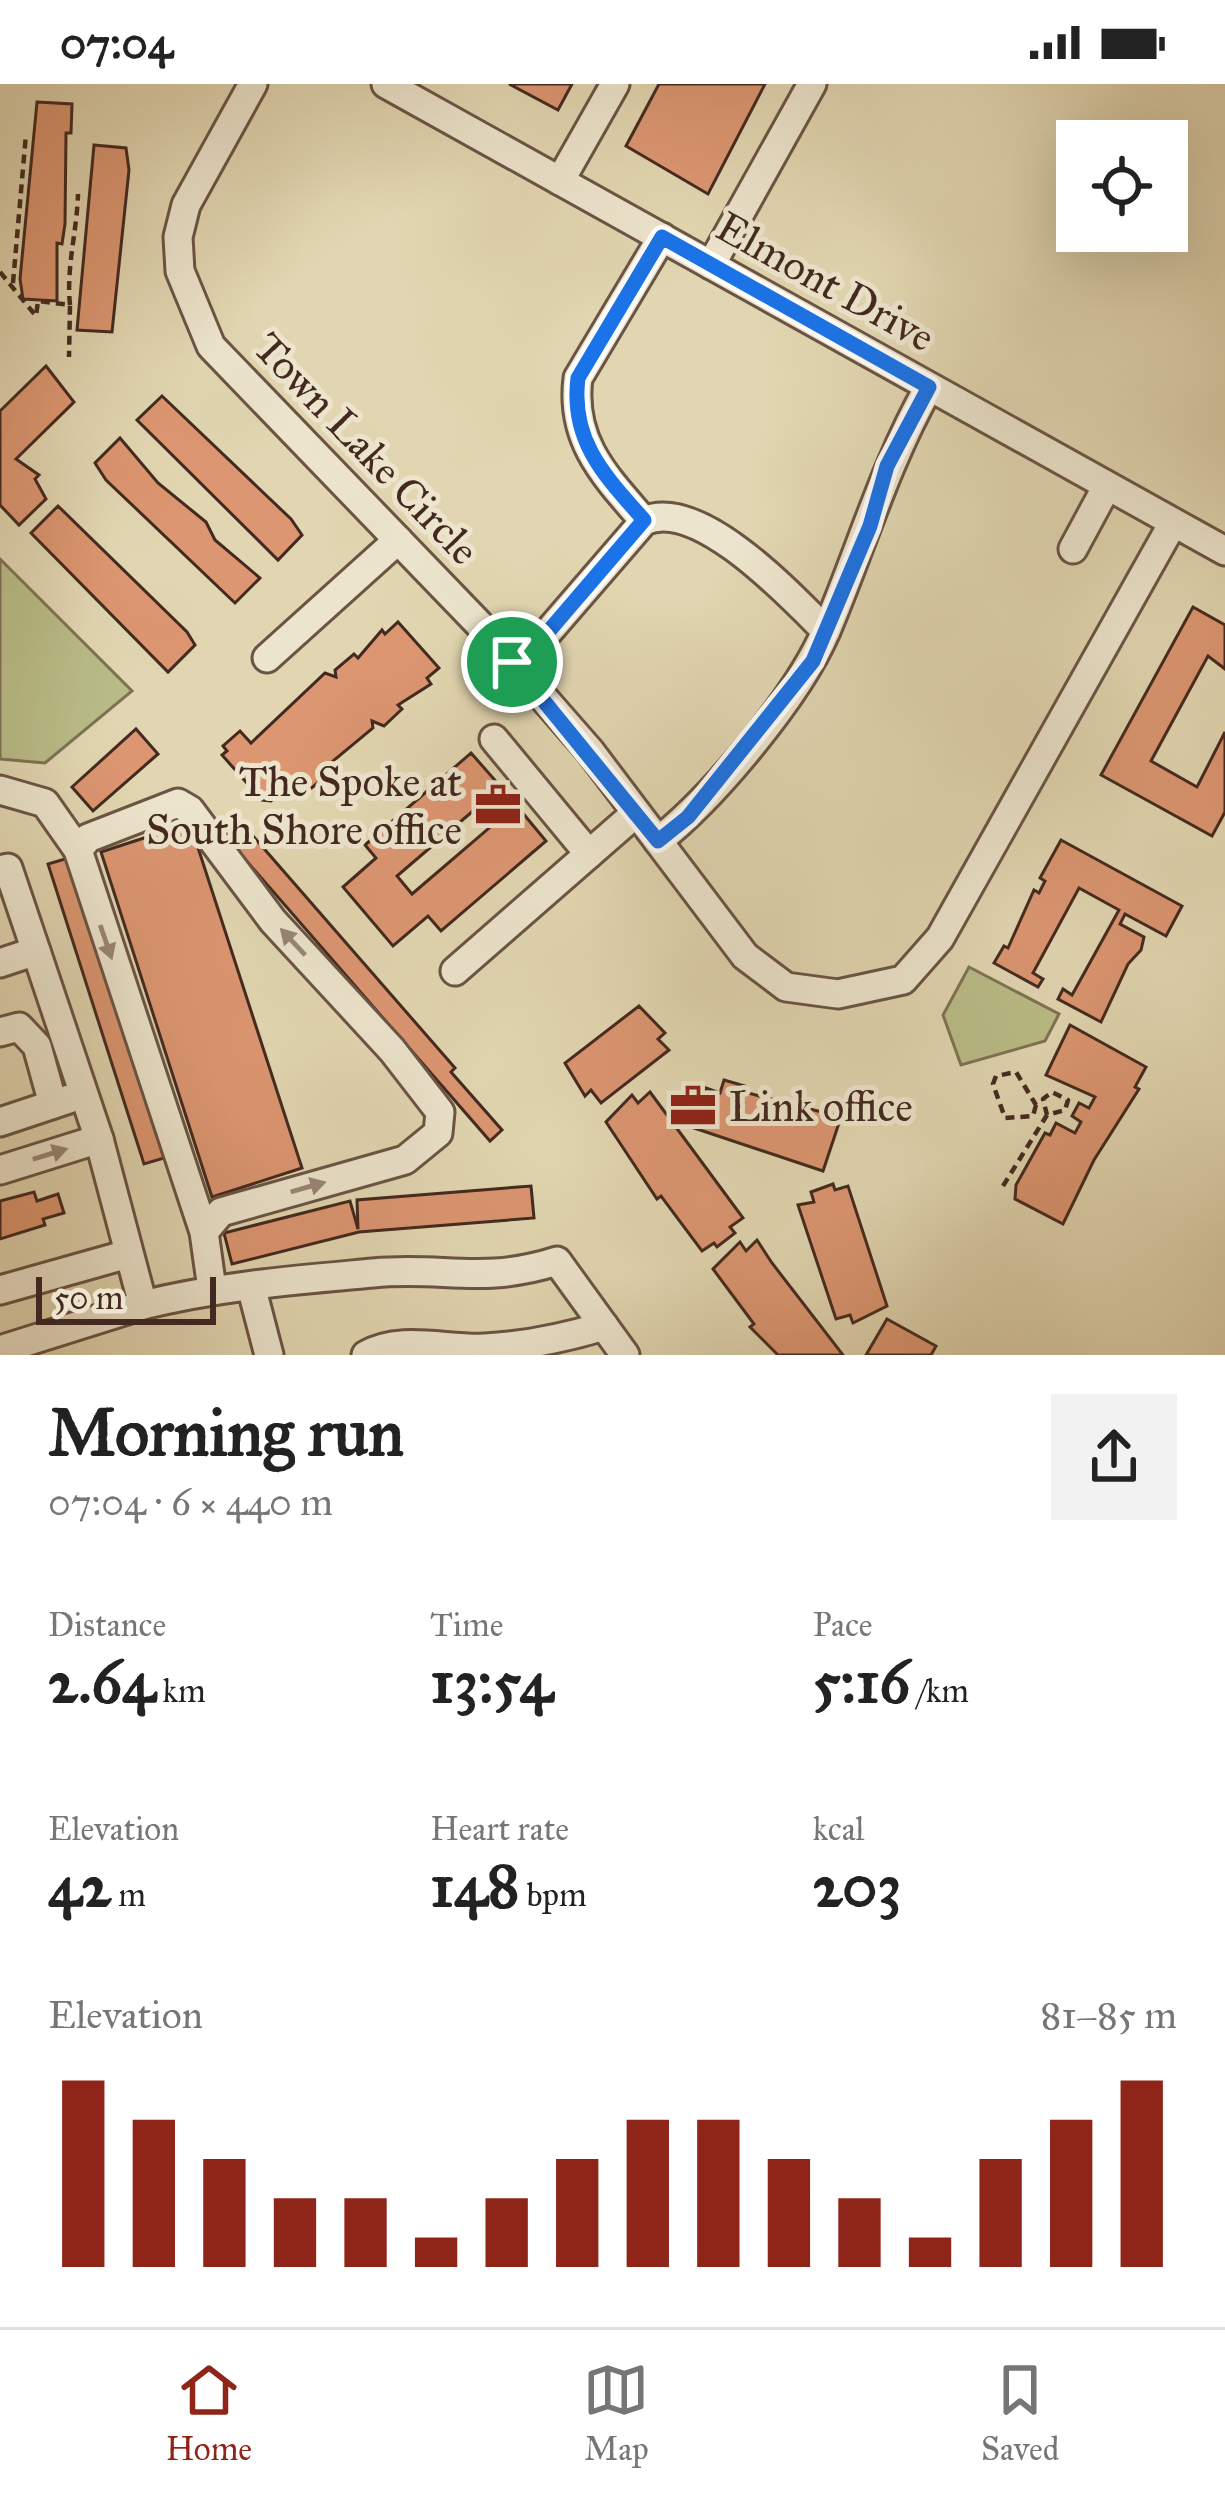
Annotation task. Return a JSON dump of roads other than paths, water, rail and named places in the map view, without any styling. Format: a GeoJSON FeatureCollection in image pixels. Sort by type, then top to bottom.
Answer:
{"type":"FeatureCollection","features":[{"type":"Feature","properties":{"kind":"street","name":"Town Lake Circle"},"geometry":{"type":"LineString","coordinates":[[253,84],[186,206],[178,237],[179,272],[211,346],[512,662],[746,956],[786,987],[838,994],[903,980],[940,938],[1173,523]]}},
{"type":"Feature","properties":{"kind":"street","name":"Elmont Drive"},"geometry":{"type":"LineString","coordinates":[[386,84],[1225,551]]}},
{"type":"Feature","properties":{"kind":"street"},"geometry":{"type":"LineString","coordinates":[[560,181],[615,84]]}},
{"type":"Feature","properties":{"kind":"street"},"geometry":{"type":"LineString","coordinates":[[711,266],[812,84]]}},
{"type":"Feature","properties":{"kind":"street"},"geometry":{"type":"LineString","coordinates":[[644,520],[587,452],[574,403],[578,378],[662,237]]}},
{"type":"Feature","properties":{"kind":"street"},"geometry":{"type":"LineString","coordinates":[[658,841],[688,817],[813,661],[870,526],[887,466],[929,387]]}},
{"type":"Feature","properties":{"kind":"street"},"geometry":{"type":"LineString","coordinates":[[1073,549],[1107,486]]}},
{"type":"Feature","properties":{"kind":"street"},"geometry":{"type":"LineString","coordinates":[[512,662],[542,639],[644,520],[658,514],[691,520],[776,580],[826,631]]}},
{"type":"Feature","properties":{"kind":"street"},"geometry":{"type":"LineString","coordinates":[[267,658],[398,540]]}},
{"type":"Feature","properties":{"kind":"street"},"geometry":{"type":"LineString","coordinates":[[494,739],[589,854]]}},
{"type":"Feature","properties":{"kind":"street"},"geometry":{"type":"LineString","coordinates":[[0,790],[45,803],[78,850],[205,1232],[212,1289]]}},
{"type":"Feature","properties":{"kind":"street"},"geometry":{"type":"LineString","coordinates":[[78,850],[88,838],[161,807],[178,802],[190,810],[273,921],[392,1050],[440,1112],[437,1133],[427,1147],[405,1160],[221,1212],[205,1232]]}},
{"type":"Feature","properties":{"kind":"street"},"geometry":{"type":"LineString","coordinates":[[455,971],[635,812]]}},
{"type":"Feature","properties":{"kind":"street"},"geometry":{"type":"LineString","coordinates":[[0,870],[8,868],[85,1094],[143,1305]]}},
{"type":"Feature","properties":{"kind":"street"},"geometry":{"type":"LineString","coordinates":[[0,963],[36,951]]}},
{"type":"Feature","properties":{"kind":"street"},"geometry":{"type":"LineString","coordinates":[[0,1032],[19,1027],[38,1046],[53,1104]]}},
{"type":"Feature","properties":{"kind":"street"},"geometry":{"type":"LineString","coordinates":[[0,1122],[85,1094]]}},
{"type":"Feature","properties":{"kind":"street"},"geometry":{"type":"LineString","coordinates":[[0,1170],[99,1139]]}},
{"type":"Feature","properties":{"kind":"street"},"geometry":{"type":"LineString","coordinates":[[0,1290],[128,1254]]}},
{"type":"Feature","properties":{"kind":"street"},"geometry":{"type":"LineString","coordinates":[[18,1350],[143,1305],[212,1289],[376,1272],[503,1276],[557,1261],[625,1355]]}},
{"type":"Feature","properties":{"kind":"street"},"geometry":{"type":"LineString","coordinates":[[251,1286],[260,1351]]}},
{"type":"Feature","properties":{"kind":"street"},"geometry":{"type":"LineString","coordinates":[[366,1355],[394,1344],[456,1349],[523,1346],[604,1326]]}},
{"type":"Feature","properties":{"kind":"place","name":"The Spoke at South Shore office"},"geometry":{"type":"Point","coordinates":[498,805]}},
{"type":"Feature","properties":{"kind":"place","name":"Link office"},"geometry":{"type":"Point","coordinates":[693,1106]}}]}
